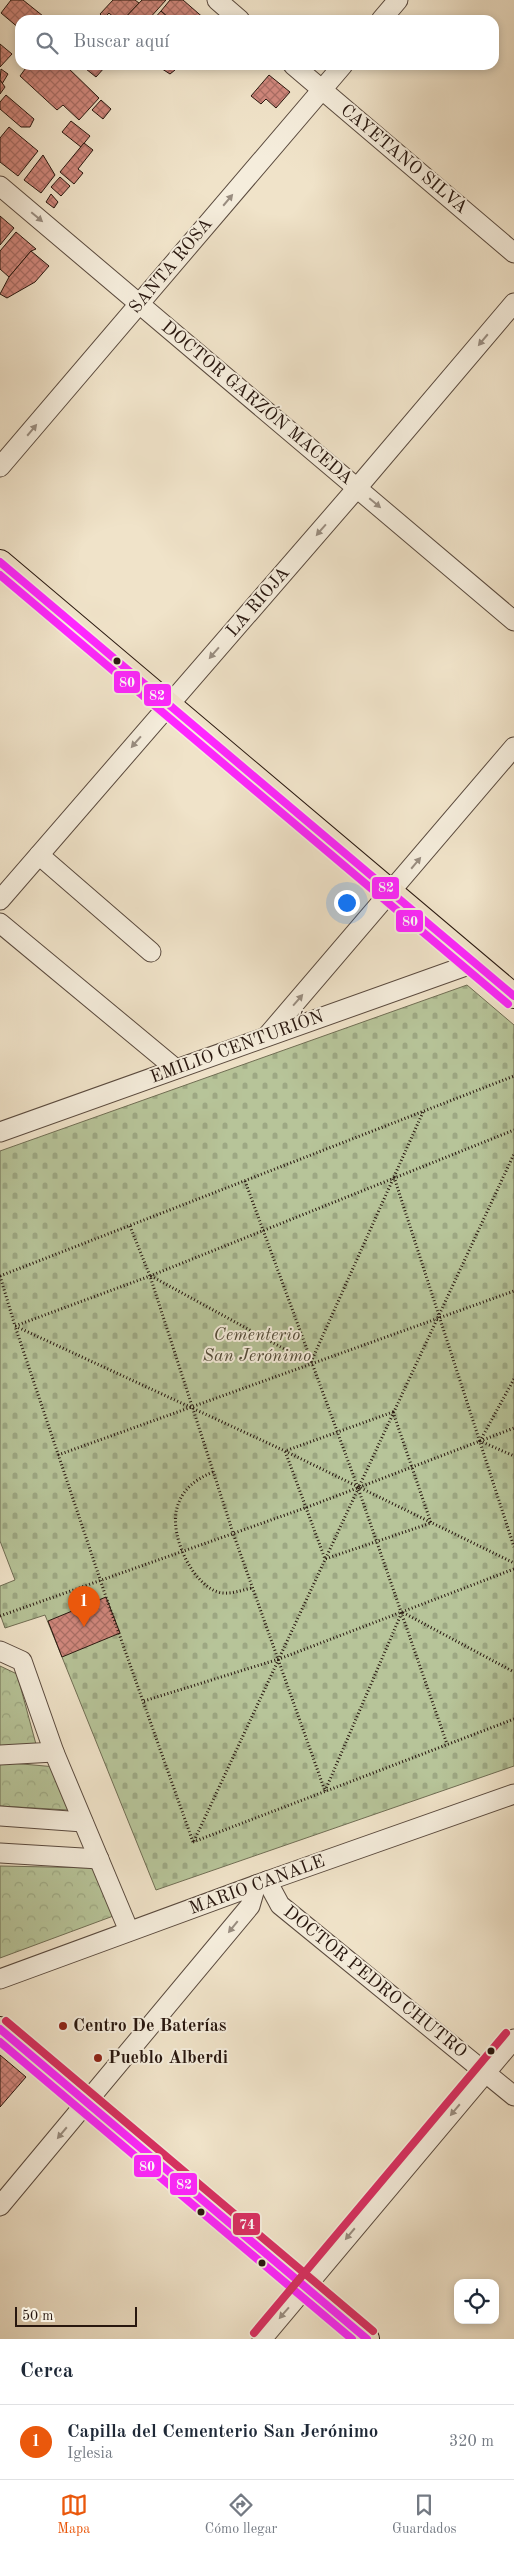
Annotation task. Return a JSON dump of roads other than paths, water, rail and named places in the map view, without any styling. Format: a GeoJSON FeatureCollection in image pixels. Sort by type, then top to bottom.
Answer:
{"type":"FeatureCollection","features":[{"type":"Feature","properties":{"kind":"main road"},"geometry":{"type":"LineString","coordinates":[[0,562],[514,996]]}},
{"type":"Feature","properties":{"kind":"main road"},"geometry":{"type":"LineString","coordinates":[[0,2029],[367,2339]]}},
{"type":"Feature","properties":{"kind":"street"},"geometry":{"type":"LineString","coordinates":[[217,0],[234,15]]}},
{"type":"Feature","properties":{"kind":"street"},"geometry":{"type":"LineString","coordinates":[[385,15],[398,0]]}},
{"type":"Feature","properties":{"kind":"street","name":"CAYETANO SILVA"},"geometry":{"type":"LineString","coordinates":[[299,70],[514,253]]}},
{"type":"Feature","properties":{"kind":"street","name":"SANTA ROSA"},"geometry":{"type":"LineString","coordinates":[[0,467],[339,70]]}},
{"type":"Feature","properties":{"kind":"street","name":"DOCTOR GARZÓN MACEDA"},"geometry":{"type":"LineString","coordinates":[[0,186],[514,621]]}},
{"type":"Feature","properties":{"kind":"street","name":"LA RIOJA"},"geometry":{"type":"LineString","coordinates":[[0,900],[357,488],[514,303]]}},
{"type":"Feature","properties":{"kind":"street"},"geometry":{"type":"LineString","coordinates":[[266,1037],[514,747]]}},
{"type":"Feature","properties":{"kind":"street"},"geometry":{"type":"LineString","coordinates":[[39,855],[151,952]]}},
{"type":"Feature","properties":{"kind":"street"},"geometry":{"type":"LineString","coordinates":[[0,923],[176,1069]]}},
{"type":"Feature","properties":{"kind":"street","name":"EMILIO CENTURIÓN"},"geometry":{"type":"LineString","coordinates":[[0,1132],[474,963]]}},
{"type":"Feature","properties":{"kind":"street"},"geometry":{"type":"LineString","coordinates":[[0,1651],[22,1661],[54,1752],[129,1931]]}},
{"type":"Feature","properties":{"kind":"street"},"geometry":{"type":"LineString","coordinates":[[0,1755],[54,1752]]}},
{"type":"Feature","properties":{"kind":"street","name":"MARIO CANALE"},"geometry":{"type":"LineString","coordinates":[[0,1979],[261,1883],[514,1794]]}},
{"type":"Feature","properties":{"kind":"street"},"geometry":{"type":"LineString","coordinates":[[0,1816],[84,1822]]}},
{"type":"Feature","properties":{"kind":"street"},"geometry":{"type":"LineString","coordinates":[[0,1853],[99,1859]]}},
{"type":"Feature","properties":{"kind":"street"},"geometry":{"type":"LineString","coordinates":[[0,2206],[88,2103],[250,1906],[261,1883]]}},
{"type":"Feature","properties":{"kind":"street","name":"DOCTOR PEDRO CHUTRO"},"geometry":{"type":"LineString","coordinates":[[261,1883],[280,1905],[514,2096]]}},
{"type":"Feature","properties":{"kind":"street"},"geometry":{"type":"LineString","coordinates":[[262,2339],[514,2039]]}},
{"type":"Feature","properties":{"kind":"place","name":"Capilla del Cementerio San Jerónimo"},"geometry":{"type":"Point","coordinates":[84,1627]}},
{"type":"Feature","properties":{"kind":"place","name":"Centro De Baterías"},"geometry":{"type":"Point","coordinates":[63,2026]}},
{"type":"Feature","properties":{"kind":"place","name":"Pueblo Alberdi"},"geometry":{"type":"Point","coordinates":[98,2058]}},
{"type":"Feature","properties":{"kind":"park label","name":"Cementerio San Jerónimo"},"geometry":{"type":"Point","coordinates":[257,1345]}}]}
